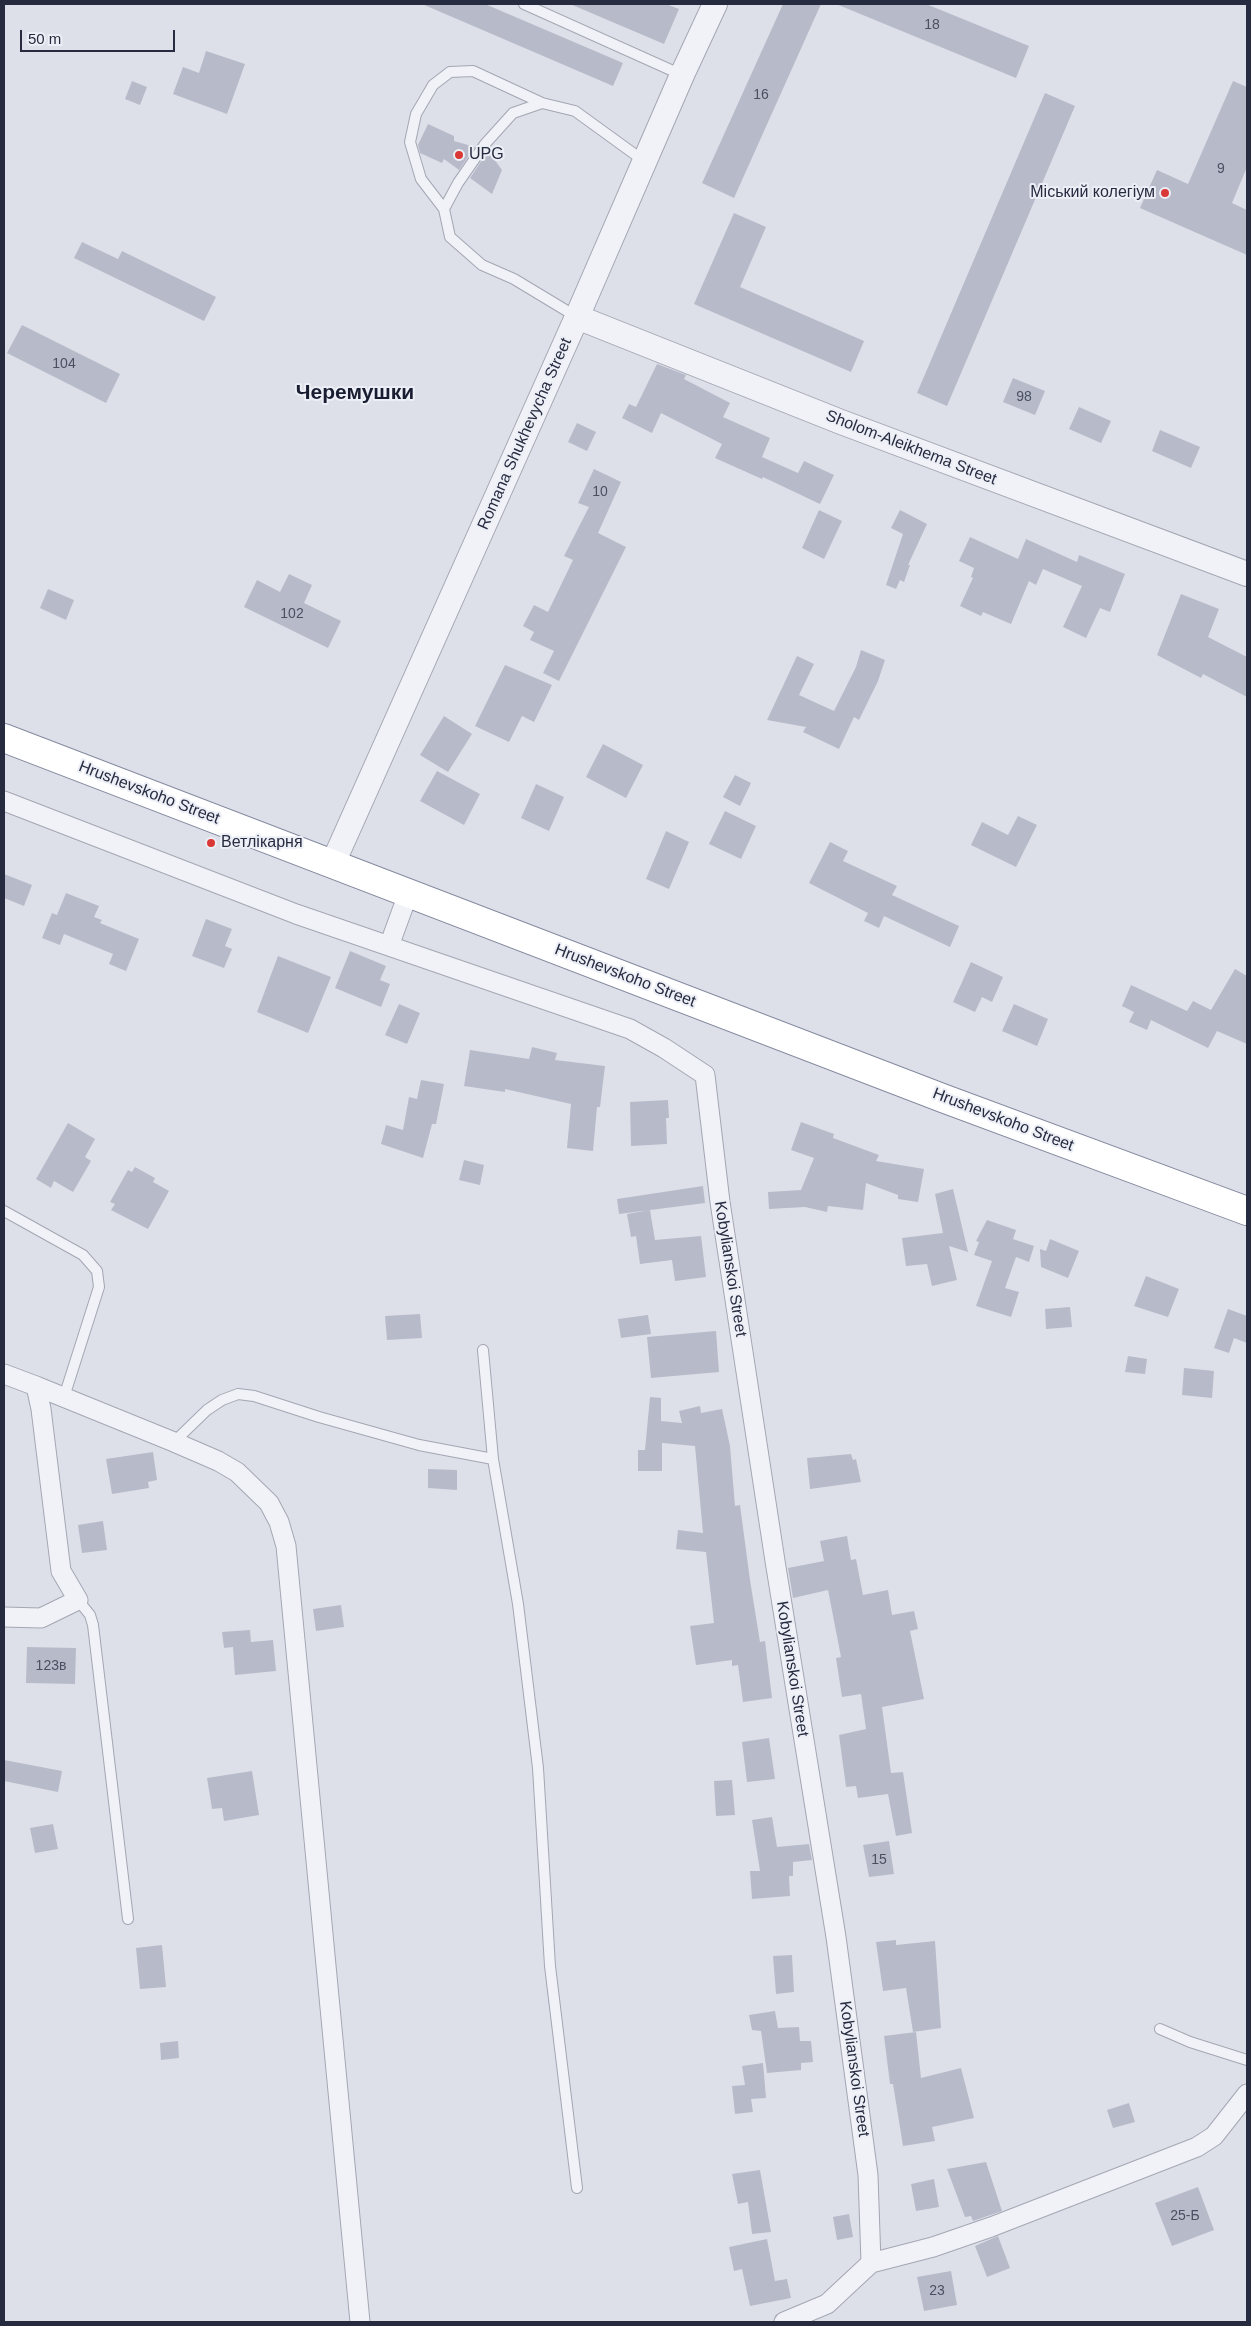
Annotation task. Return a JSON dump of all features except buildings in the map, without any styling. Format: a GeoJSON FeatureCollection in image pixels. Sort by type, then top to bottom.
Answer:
{"type":"FeatureCollection","features":[{"type":"Feature","properties":{"kind":"highway","name":"Hrushevskoho Street"},"geometry":{"type":"LineString","coordinates":[[4,738],[333,863],[408,894],[1247,1211]]}},
{"type":"Feature","properties":{"kind":"street","name":"Romana Shukhevycha Street"},"geometry":{"type":"LineString","coordinates":[[333,863],[715,4]]}},
{"type":"Feature","properties":{"kind":"street","name":"Sholom-Aleikhema Street"},"geometry":{"type":"LineString","coordinates":[[577,317],[841,422],[1247,574]]}},
{"type":"Feature","properties":{"kind":"street"},"geometry":{"type":"LineString","coordinates":[[4,801],[296,914],[388,946],[408,894]]}},
{"type":"Feature","properties":{"kind":"street","name":"Kobylianskoi Street"},"geometry":{"type":"LineString","coordinates":[[388,946],[630,1029],[706,1075],[720,1202],[776,1570],[836,1937],[868,2175],[871,2264]]}},
{"type":"Feature","properties":{"kind":"street"},"geometry":{"type":"LineString","coordinates":[[4,1374],[218,1461],[237,1472],[253,1485],[269,1503],[280,1522],[286,1546],[360,2322]]}},
{"type":"Feature","properties":{"kind":"street"},"geometry":{"type":"LineString","coordinates":[[4,1617],[42,1618],[78,1600],[61,1571],[41,1409],[36,1386]]}},
{"type":"Feature","properties":{"kind":"street"},"geometry":{"type":"LineString","coordinates":[[784,2322],[827,2304],[871,2264],[933,2247],[991,2227],[1197,2146],[1214,2136],[1247,2094]]}},
{"type":"Feature","properties":{"kind":"lane"},"geometry":{"type":"LineString","coordinates":[[524,4],[682,75]]}},
{"type":"Feature","properties":{"kind":"lane"},"geometry":{"type":"LineString","coordinates":[[577,317],[514,278],[482,265],[450,237],[444,209],[421,180],[410,142],[416,114],[433,86],[450,72],[473,71],[542,104],[575,111],[645,162]]}},
{"type":"Feature","properties":{"kind":"lane"},"geometry":{"type":"LineString","coordinates":[[444,209],[458,183],[485,144],[513,112],[542,104]]}},
{"type":"Feature","properties":{"kind":"lane"},"geometry":{"type":"LineString","coordinates":[[4,1211],[84,1255],[97,1271],[99,1287],[64,1398]]}},
{"type":"Feature","properties":{"kind":"lane"},"geometry":{"type":"LineString","coordinates":[[483,1350],[493,1459],[518,1604],[538,1768],[550,1966],[577,2188]]}},
{"type":"Feature","properties":{"kind":"lane"},"geometry":{"type":"LineString","coordinates":[[174,1442],[207,1410],[222,1400],[238,1394],[254,1396],[319,1417],[419,1445],[493,1459]]}},
{"type":"Feature","properties":{"kind":"lane"},"geometry":{"type":"LineString","coordinates":[[78,1600],[90,1615],[93,1625],[128,1919]]}},
{"type":"Feature","properties":{"kind":"lane"},"geometry":{"type":"LineString","coordinates":[[1160,2029],[1190,2042],[1247,2060]]}},
{"type":"Feature","properties":{"kind":"place","name":"UPG"},"geometry":{"type":"Point","coordinates":[459,155]}},
{"type":"Feature","properties":{"kind":"place","name":"Міський колегіум"},"geometry":{"type":"Point","coordinates":[1165,193]}},
{"type":"Feature","properties":{"kind":"place","name":"Ветлікарня"},"geometry":{"type":"Point","coordinates":[211,843]}},
{"type":"Feature","properties":{"kind":"district","name":"Черемушки"},"geometry":{"type":"Point","coordinates":[355,393]}}]}
